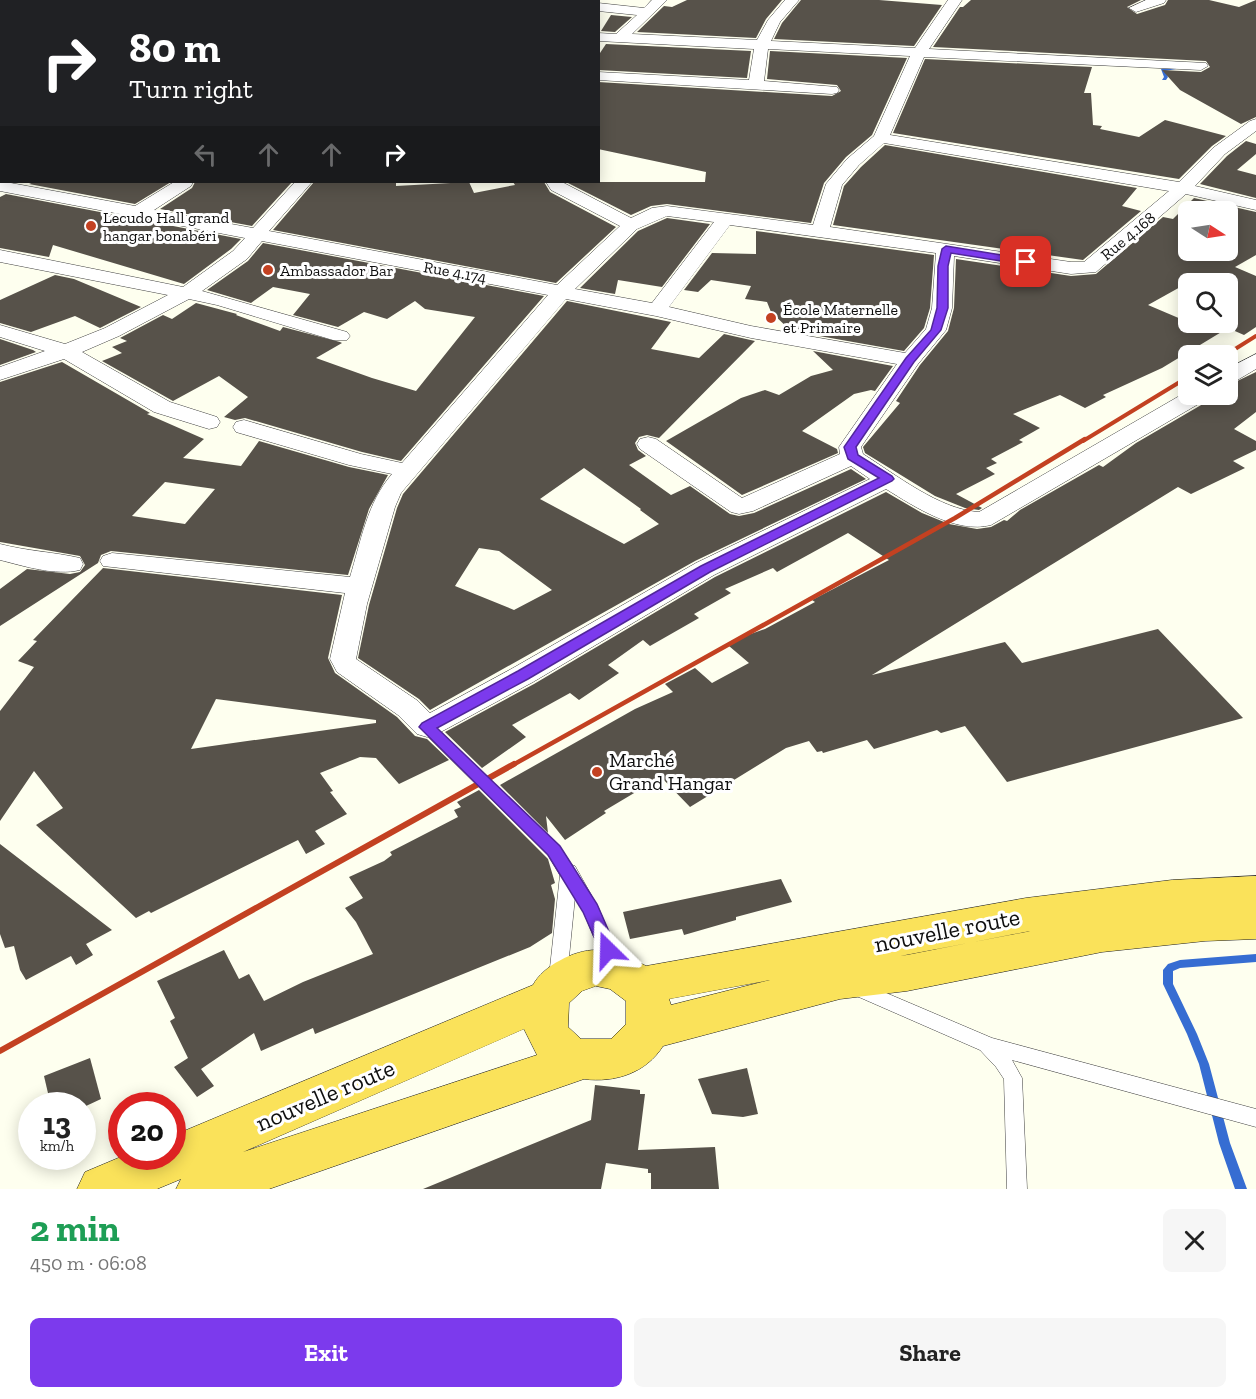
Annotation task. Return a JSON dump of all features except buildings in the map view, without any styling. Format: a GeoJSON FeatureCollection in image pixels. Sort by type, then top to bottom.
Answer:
{"type":"FeatureCollection","features":[{"type":"Feature","properties":{"kind":"highway","name":"nouvelle route"},"geometry":{"type":"LineString","coordinates":[[628,978],[1026,915],[1172,897],[1256,892]]}},
{"type":"Feature","properties":{"kind":"highway","name":"nouvelle route"},"geometry":{"type":"LineString","coordinates":[[648,1030],[840,981],[907,973],[1102,935],[1205,924],[1256,922]]}},
{"type":"Feature","properties":{"kind":"highway"},"geometry":{"type":"LineString","coordinates":[[201,1189],[582,1060],[609,1060],[633,1050],[648,1030],[651,1007],[628,978],[596,968],[575,973],[552,991],[543,1017],[548,1036],[562,1051],[582,1060]]}},
{"type":"Feature","properties":{"kind":"highway","name":"nouvelle route"},"geometry":{"type":"LineString","coordinates":[[102,1189],[552,991]]}},
{"type":"Feature","properties":{"kind":"street"},"geometry":{"type":"LineString","coordinates":[[621,37],[660,0]]}},
{"type":"Feature","properties":{"kind":"street"},"geometry":{"type":"LineString","coordinates":[[753,85],[756,84],[760,45],[773,20],[792,0]]}},
{"type":"Feature","properties":{"kind":"street"},"geometry":{"type":"LineString","coordinates":[[820,231],[834,183],[881,138],[918,54],[955,0]]}},
{"type":"Feature","properties":{"kind":"street"},"geometry":{"type":"LineString","coordinates":[[1136,8],[1159,0]]}},
{"type":"Feature","properties":{"kind":"street"},"geometry":{"type":"LineString","coordinates":[[600,7],[647,12]]}},
{"type":"Feature","properties":{"kind":"street"},"geometry":{"type":"LineString","coordinates":[[600,37],[1201,66]]}},
{"type":"Feature","properties":{"kind":"street"},"geometry":{"type":"LineString","coordinates":[[600,75],[832,90]]}},
{"type":"Feature","properties":{"kind":"street"},"geometry":{"type":"LineString","coordinates":[[1183,188],[1219,151],[1256,124]]}},
{"type":"Feature","properties":{"kind":"street","name":"Rue 4.168"},"geometry":{"type":"LineString","coordinates":[[881,138],[1183,188]]}},
{"type":"Feature","properties":{"kind":"street"},"geometry":{"type":"LineString","coordinates":[[137,213],[183,183]]}},
{"type":"Feature","properties":{"kind":"street"},"geometry":{"type":"LineString","coordinates":[[0,374],[66,351],[120,328],[185,294],[240,255],[294,190],[303,183]]}},
{"type":"Feature","properties":{"kind":"street"},"geometry":{"type":"LineString","coordinates":[[555,183],[631,225]]}},
{"type":"Feature","properties":{"kind":"street","name":"Rue 4.174"},"geometry":{"type":"LineString","coordinates":[[0,186],[33,186],[137,213],[657,310],[696,321],[764,335],[910,360]]}},
{"type":"Feature","properties":{"kind":"street"},"geometry":{"type":"LineString","coordinates":[[1183,188],[1256,205]]}},
{"type":"Feature","properties":{"kind":"street","name":"Rue 4.168"},"geometry":{"type":"LineString","coordinates":[[427,727],[408,708],[344,663],[350,620],[386,499],[561,292],[631,225],[658,212],[667,211],[1071,268],[1089,268],[1183,188]]}},
{"type":"Feature","properties":{"kind":"street"},"geometry":{"type":"LineString","coordinates":[[657,310],[726,218]]}},
{"type":"Feature","properties":{"kind":"street"},"geometry":{"type":"LineString","coordinates":[[946,249],[943,266],[942,308],[936,330],[910,360],[850,447],[852,457],[936,507],[973,521],[984,520],[1180,405]]}},
{"type":"Feature","properties":{"kind":"street"},"geometry":{"type":"LineString","coordinates":[[0,256],[240,305],[340,336]]}},
{"type":"Feature","properties":{"kind":"street"},"geometry":{"type":"LineString","coordinates":[[0,331],[66,351],[162,407],[209,422]]}},
{"type":"Feature","properties":{"kind":"street"},"geometry":{"type":"LineString","coordinates":[[1238,371],[1256,360]]}},
{"type":"Feature","properties":{"kind":"street"},"geometry":{"type":"LineString","coordinates":[[244,427],[299,441],[357,460],[408,471]]}},
{"type":"Feature","properties":{"kind":"street"},"geometry":{"type":"LineString","coordinates":[[648,444],[736,506],[742,507],[852,457]]}},
{"type":"Feature","properties":{"kind":"street"},"geometry":{"type":"LineString","coordinates":[[427,727],[523,675],[705,569],[888,479]]}},
{"type":"Feature","properties":{"kind":"street"},"geometry":{"type":"LineString","coordinates":[[0,552],[27,559],[71,564]]}},
{"type":"Feature","properties":{"kind":"street"},"geometry":{"type":"LineString","coordinates":[[112,561],[347,585],[360,584]]}},
{"type":"Feature","properties":{"kind":"lane"},"geometry":{"type":"LineString","coordinates":[[427,727],[554,851],[591,909],[628,978]]}},
{"type":"Feature","properties":{"kind":"lane"},"geometry":{"type":"LineString","coordinates":[[552,991],[569,872]]}},
{"type":"Feature","properties":{"kind":"lane"},"geometry":{"type":"LineString","coordinates":[[840,981],[987,1044],[1256,1118]]}},
{"type":"Feature","properties":{"kind":"lane"},"geometry":{"type":"LineString","coordinates":[[987,1044],[1003,1061],[1013,1078],[1017,1189]]}},
{"type":"Feature","properties":{"kind":"waterway"},"geometry":{"type":"LineString","coordinates":[[1164,79],[1166,77],[1163,70],[1174,68]]}},
{"type":"Feature","properties":{"kind":"waterway"},"geometry":{"type":"LineString","coordinates":[[1241,1189],[1225,1143],[1204,1064],[1168,984],[1168,970],[1180,964],[1256,958]]}},
{"type":"Feature","properties":{"kind":"railway"},"geometry":{"type":"LineString","coordinates":[[1238,347],[1256,336]]}},
{"type":"Feature","properties":{"kind":"railway"},"geometry":{"type":"LineString","coordinates":[[1083,441],[1178,383]]}},
{"type":"Feature","properties":{"kind":"railway"},"geometry":{"type":"LineString","coordinates":[[511,766],[955,518],[1085,439]]}},
{"type":"Feature","properties":{"kind":"railway"},"geometry":{"type":"LineString","coordinates":[[0,1051],[514,764]]}},
{"type":"Feature","properties":{"kind":"place","name":"Lecudo Hall grand hangar bonabéri"},"geometry":{"type":"Point","coordinates":[91,226]}},
{"type":"Feature","properties":{"kind":"place","name":"Ambassador Bar"},"geometry":{"type":"Point","coordinates":[268,270]}},
{"type":"Feature","properties":{"kind":"place","name":"École Maternelle et Primaire"},"geometry":{"type":"Point","coordinates":[771,318]}},
{"type":"Feature","properties":{"kind":"place","name":"Marché Grand Hangar"},"geometry":{"type":"Point","coordinates":[597,772]}},
{"type":"Feature","properties":{"kind":"route"},"geometry":{"type":"LineString","coordinates":[[608,950],[591,909],[554,851],[427,727],[599,632],[705,569],[888,479],[852,457],[850,447],[910,360],[936,330],[942,308],[943,266],[946,249],[1026,262]]}}]}
